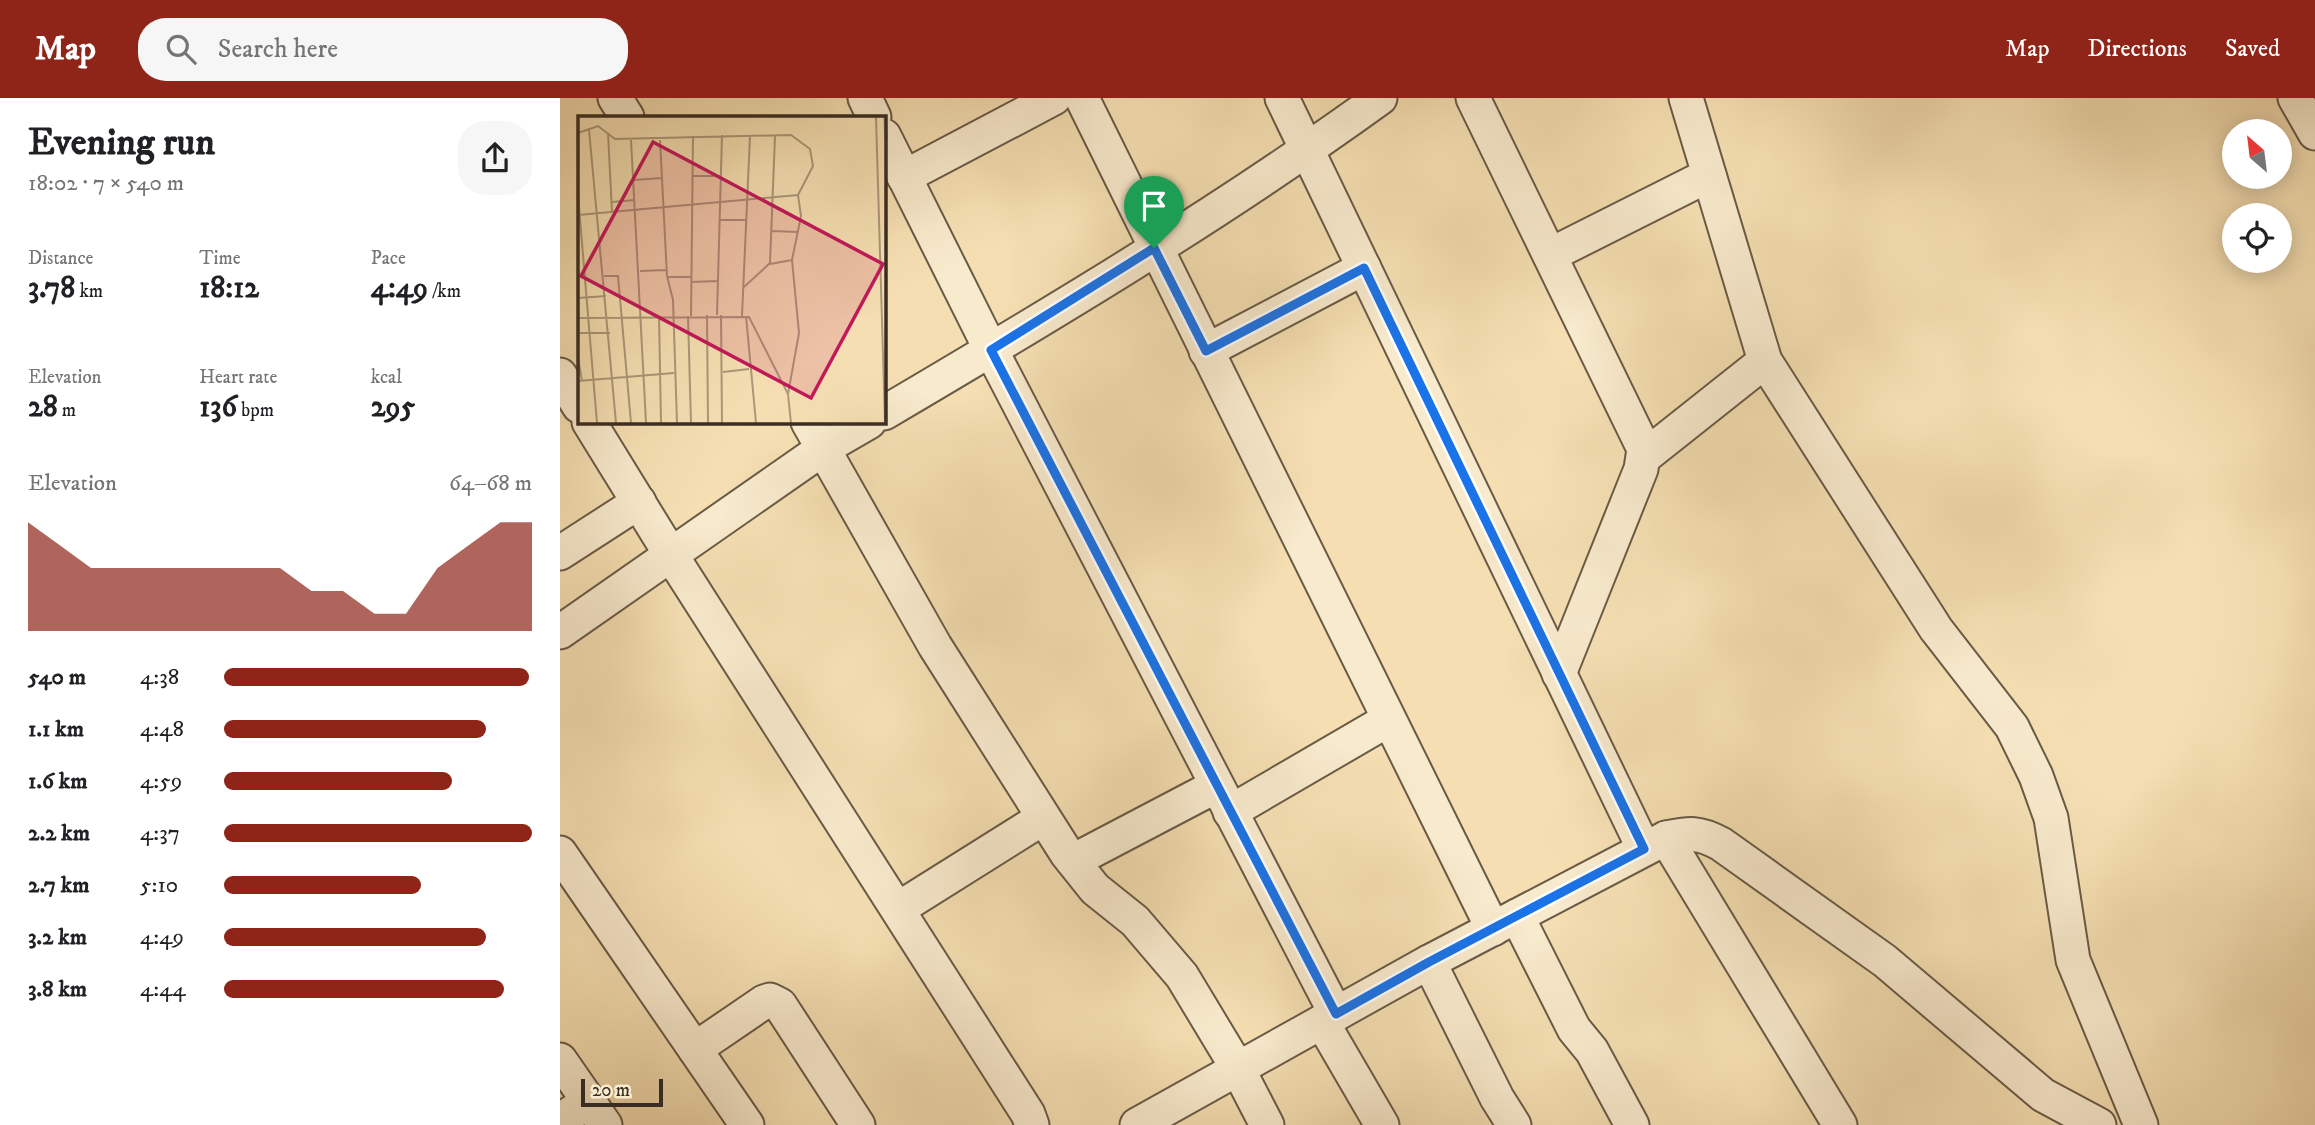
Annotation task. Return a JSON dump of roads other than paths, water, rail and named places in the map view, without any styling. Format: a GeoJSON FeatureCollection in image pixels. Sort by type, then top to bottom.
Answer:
{"type":"FeatureCollection","features":[{"type":"Feature","properties":{"kind":"street"},"geometry":{"type":"LineString","coordinates":[[615,98],[626,116]]}},
{"type":"Feature","properties":{"kind":"street"},"geometry":{"type":"LineString","coordinates":[[865,98],[874,116]]}},
{"type":"Feature","properties":{"kind":"street"},"geometry":{"type":"LineString","coordinates":[[904,177],[1054,98]]}},
{"type":"Feature","properties":{"kind":"street"},"geometry":{"type":"LineString","coordinates":[[1082,98],[1388,720],[1505,922],[1574,1029],[1592,1051],[1632,1125]]}},
{"type":"Feature","properties":{"kind":"street"},"geometry":{"type":"LineString","coordinates":[[1282,98],[1559,674],[1655,844],[1840,1125]]}},
{"type":"Feature","properties":{"kind":"street"},"geometry":{"type":"LineString","coordinates":[[886,412],[991,350],[1307,151],[1380,98]]}},
{"type":"Feature","properties":{"kind":"street"},"geometry":{"type":"LineString","coordinates":[[1473,98],[1644,449],[1644,457],[1559,674]]}},
{"type":"Feature","properties":{"kind":"street"},"geometry":{"type":"LineString","coordinates":[[1686,98],[1765,361],[1936,629],[2011,727],[2036,776],[2050,818],[2073,960],[2141,1125]]}},
{"type":"Feature","properties":{"kind":"street"},"geometry":{"type":"LineString","coordinates":[[2295,98],[2315,133]]}},
{"type":"Feature","properties":{"kind":"street"},"geometry":{"type":"LineString","coordinates":[[886,140],[1223,799],[1382,1125]]}},
{"type":"Feature","properties":{"kind":"street"},"geometry":{"type":"LineString","coordinates":[[1550,255],[1709,174]]}},
{"type":"Feature","properties":{"kind":"street"},"geometry":{"type":"LineString","coordinates":[[1206,351],[1364,268]]}},
{"type":"Feature","properties":{"kind":"street"},"geometry":{"type":"LineString","coordinates":[[1644,457],[1765,361]]}},
{"type":"Feature","properties":{"kind":"street"},"geometry":{"type":"LineString","coordinates":[[590,424],[1028,1114],[1032,1125]]}},
{"type":"Feature","properties":{"kind":"street"},"geometry":{"type":"LineString","coordinates":[[560,632],[671,555],[816,435],[861,424]]}},
{"type":"Feature","properties":{"kind":"street"},"geometry":{"type":"LineString","coordinates":[[816,435],[934,646],[1044,818],[1095,889],[1135,921],[1182,976],[1267,1125]]}},
{"type":"Feature","properties":{"kind":"street"},"geometry":{"type":"LineString","coordinates":[[560,553],[639,502]]}},
{"type":"Feature","properties":{"kind":"street"},"geometry":{"type":"LineString","coordinates":[[1073,861],[1223,799],[1388,720]]}},
{"type":"Feature","properties":{"kind":"street"},"geometry":{"type":"LineString","coordinates":[[898,909],[1044,818]]}},
{"type":"Feature","properties":{"kind":"street"},"geometry":{"type":"LineString","coordinates":[[1147,1123],[1237,1069],[1429,962],[1655,844],[1688,834],[1704,835],[1721,844],[1885,961],[2043,1095],[2099,1125]]}},
{"type":"Feature","properties":{"kind":"street"},"geometry":{"type":"LineString","coordinates":[[560,853],[747,1125]]}},
{"type":"Feature","properties":{"kind":"street"},"geometry":{"type":"LineString","coordinates":[[1429,962],[1497,1098],[1514,1125]]}},
{"type":"Feature","properties":{"kind":"street"},"geometry":{"type":"LineString","coordinates":[[695,1049],[764,1002],[771,1000],[779,1005],[858,1125]]}},
{"type":"Feature","properties":{"kind":"street"},"geometry":{"type":"LineString","coordinates":[[560,1060],[597,1113],[560,1120]]}}]}
